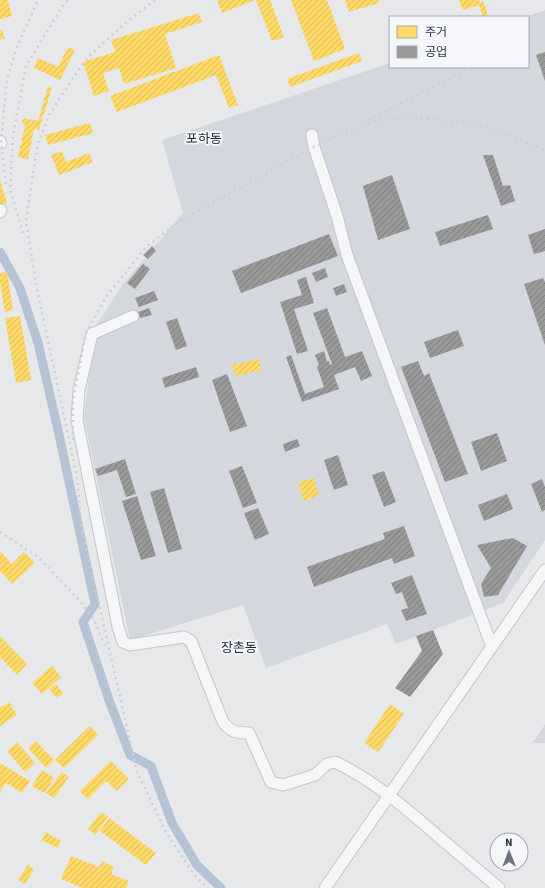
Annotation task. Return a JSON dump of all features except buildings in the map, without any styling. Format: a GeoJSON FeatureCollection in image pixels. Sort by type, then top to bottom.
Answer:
{"type":"FeatureCollection","features":[{"type":"Feature","properties":{"kind":"street"},"geometry":{"type":"LineString","coordinates":[[312,135],[314,147],[337,216],[347,255],[492,647]]}},
{"type":"Feature","properties":{"kind":"street"},"geometry":{"type":"LineString","coordinates":[[133,316],[92,334],[79,390],[77,420],[118,627],[123,642],[130,645],[184,637],[191,641],[223,722],[229,730],[239,733],[248,733],[271,782],[283,785],[315,775],[327,764],[335,762],[349,768],[390,796],[499,888]]}},
{"type":"Feature","properties":{"kind":"street"},"geometry":{"type":"LineString","coordinates":[[325,888],[545,570]]}},
{"type":"Feature","properties":{"kind":"shaded area"},"geometry":{"type":"Polygon","coordinates":[[[545,10],[545,540],[503,603],[396,644],[387,624],[266,668],[243,605],[130,640],[84,418],[95,327],[123,284],[183,213],[162,140],[389,63],[389,68],[529,68],[529,16],[545,10]]]}},
{"type":"Feature","properties":{"kind":"shaded area"},"geometry":{"type":"Polygon","coordinates":[[[545,724],[545,743],[533,743],[545,724]]]}},
{"type":"Feature","properties":{"kind":"waterway"},"geometry":{"type":"LineString","coordinates":[[0,252],[20,288],[38,343],[95,604],[83,622],[109,700],[130,755],[151,766],[172,823],[197,865],[221,888]]}},
{"type":"Feature","properties":{"kind":"railway"},"geometry":{"type":"LineString","coordinates":[[6,184],[1,143],[7,79],[17,47],[38,0]]}},
{"type":"Feature","properties":{"kind":"railway"},"geometry":{"type":"LineString","coordinates":[[23,233],[10,189],[13,136],[26,66],[62,7],[68,0]]}},
{"type":"Feature","properties":{"kind":"railway"},"geometry":{"type":"LineString","coordinates":[[155,0],[124,24],[88,57],[49,115],[37,147],[26,221],[37,289],[77,477],[82,529],[137,772],[167,834],[196,877],[208,888]]}},
{"type":"Feature","properties":{"kind":"railway"},"geometry":{"type":"LineString","coordinates":[[368,120],[472,68]]}},
{"type":"Feature","properties":{"kind":"railway"},"geometry":{"type":"LineString","coordinates":[[73,440],[73,401],[86,333],[106,297],[146,247],[181,220],[314,147],[334,137],[374,121],[409,117],[463,122],[501,132],[545,150]]}},
{"type":"Feature","properties":{"kind":"railway"},"geometry":{"type":"LineString","coordinates":[[0,532],[38,557],[80,601],[93,618],[105,646]]}},
{"type":"Feature","properties":{"kind":"district","name":"포하동"},"geometry":{"type":"Point","coordinates":[204,139]}},
{"type":"Feature","properties":{"kind":"district","name":"장촌동"},"geometry":{"type":"Point","coordinates":[239,648]}}]}
